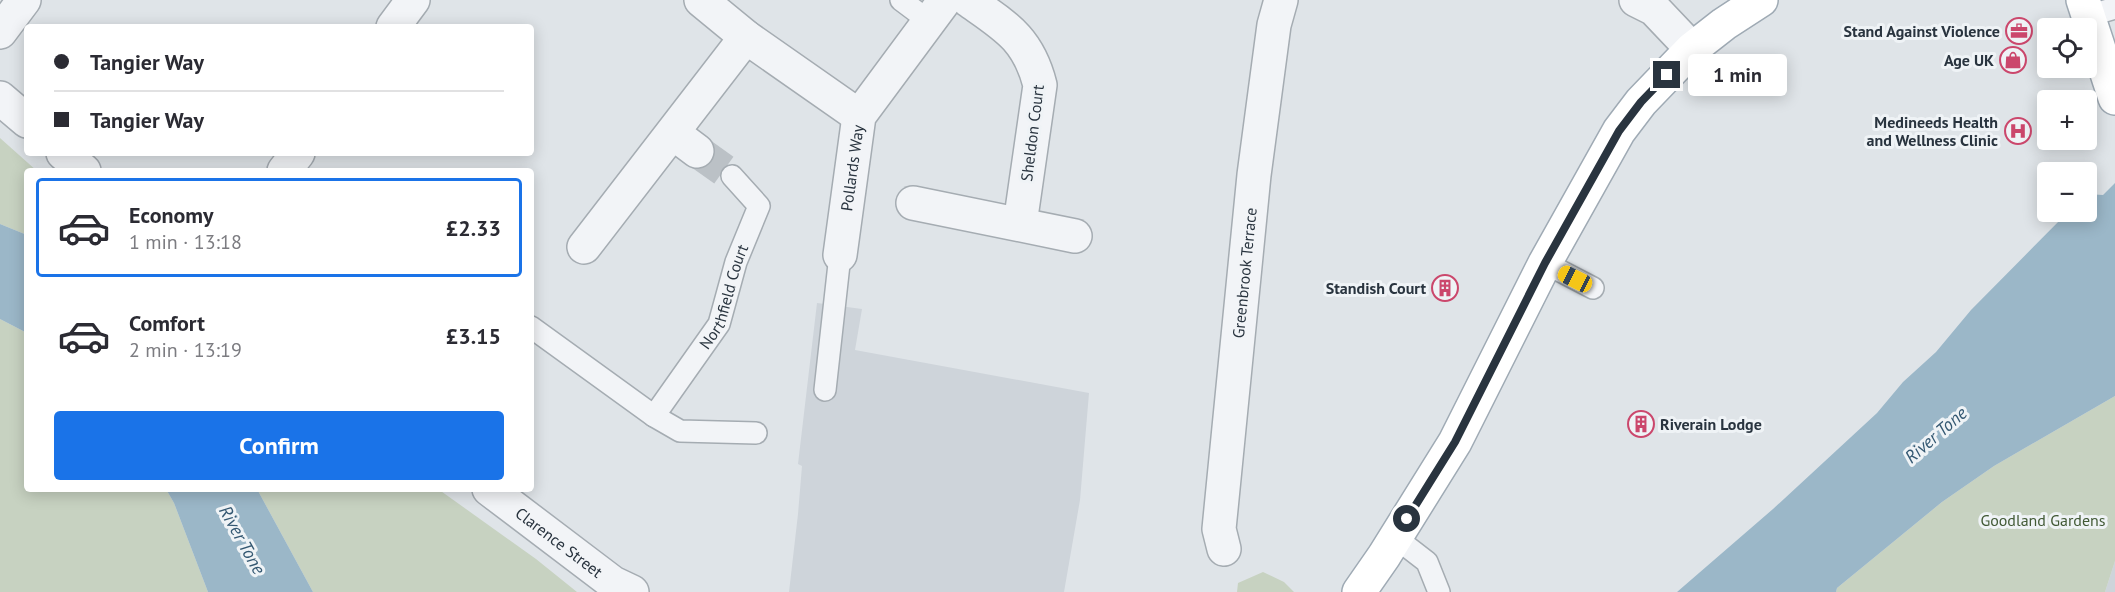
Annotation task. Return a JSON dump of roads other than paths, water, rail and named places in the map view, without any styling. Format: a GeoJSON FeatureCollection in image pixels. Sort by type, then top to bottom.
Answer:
{"type":"FeatureCollection","features":[{"type":"Feature","properties":{"kind":"main road"},"geometry":{"type":"LineString","coordinates":[[1359,592],[1396,538],[1455,442],[1545,263],[1619,131],[1641,102],[1692,49],[1751,2]]}},
{"type":"Feature","properties":{"kind":"main road"},"geometry":{"type":"LineString","coordinates":[[2096,8],[2115,98]]}},
{"type":"Feature","properties":{"kind":"street"},"geometry":{"type":"LineString","coordinates":[[0,32],[24,0]]}},
{"type":"Feature","properties":{"kind":"street"},"geometry":{"type":"LineString","coordinates":[[395,24],[413,0]]}},
{"type":"Feature","properties":{"kind":"street"},"geometry":{"type":"LineString","coordinates":[[701,0],[746,37],[859,116]]}},
{"type":"Feature","properties":{"kind":"street","name":"Sheldon Court"},"geometry":{"type":"LineString","coordinates":[[968,0],[1013,32],[1034,63],[1040,85],[1020,224]]}},
{"type":"Feature","properties":{"kind":"street","name":"Greenbrook Terrace"},"geometry":{"type":"LineString","coordinates":[[1224,549],[1218,529],[1254,175],[1274,25],[1281,0]]}},
{"type":"Feature","properties":{"kind":"street"},"geometry":{"type":"LineString","coordinates":[[1636,0],[1654,9],[1692,49]]}},
{"type":"Feature","properties":{"kind":"street","name":"Pollards Way"},"geometry":{"type":"LineString","coordinates":[[840,255],[859,116],[937,11]]}},
{"type":"Feature","properties":{"kind":"street"},"geometry":{"type":"LineString","coordinates":[[584,247],[685,142],[746,37]]}},
{"type":"Feature","properties":{"kind":"street"},"geometry":{"type":"LineString","coordinates":[[0,98],[24,119]]}},
{"type":"Feature","properties":{"kind":"street"},"geometry":{"type":"LineString","coordinates":[[66,156],[80,168]]}},
{"type":"Feature","properties":{"kind":"street"},"geometry":{"type":"LineString","coordinates":[[286,168],[296,156]]}},
{"type":"Feature","properties":{"kind":"street"},"geometry":{"type":"LineString","coordinates":[[913,203],[1075,236]]}},
{"type":"Feature","properties":{"kind":"street","name":"Clarence Street"},"geometry":{"type":"LineString","coordinates":[[493,492],[613,583],[632,592]]}},
{"type":"Feature","properties":{"kind":"lane"},"geometry":{"type":"LineString","coordinates":[[901,0],[937,11]]}},
{"type":"Feature","properties":{"kind":"lane","name":"Northfield Court"},"geometry":{"type":"LineString","coordinates":[[654,416],[718,324],[736,262],[759,206],[732,176]]}},
{"type":"Feature","properties":{"kind":"lane"},"geometry":{"type":"LineString","coordinates":[[825,390],[840,255]]}},
{"type":"Feature","properties":{"kind":"lane"},"geometry":{"type":"LineString","coordinates":[[1545,263],[1593,288]]}},
{"type":"Feature","properties":{"kind":"lane"},"geometry":{"type":"LineString","coordinates":[[534,329],[654,416],[680,431],[756,433]]}},
{"type":"Feature","properties":{"kind":"lane"},"geometry":{"type":"LineString","coordinates":[[1396,538],[1426,562],[1439,592]]}},
{"type":"Feature","properties":{"kind":"water","name":"River Tone"},"geometry":{"type":"Polygon","coordinates":[[[2115,183],[2115,396],[1994,466],[1942,502],[1837,588],[1836,592],[1677,592],[1773,509],[1877,413],[1903,382],[1936,352],[1971,310],[2058,222],[2097,222],[2097,195],[2103,195],[2115,183]]]}},
{"type":"Feature","properties":{"kind":"water"},"geometry":{"type":"Polygon","coordinates":[[[0,224],[24,234],[24,331],[0,319],[0,224]]]}},
{"type":"Feature","properties":{"kind":"water","name":"River Tone"},"geometry":{"type":"Polygon","coordinates":[[[168,492],[259,492],[313,592],[208,592],[168,492]]]}},
{"type":"Feature","properties":{"kind":"tunnel"},"geometry":{"type":"LineString","coordinates":[[697,151],[732,176]]}},
{"type":"Feature","properties":{"kind":"place","name":"Stand Against Violence"},"geometry":{"type":"Point","coordinates":[2019,31]}},
{"type":"Feature","properties":{"kind":"place","name":"Age UK"},"geometry":{"type":"Point","coordinates":[2013,60]}},
{"type":"Feature","properties":{"kind":"place","name":"Medineeds Health and Wellness Clinic"},"geometry":{"type":"Point","coordinates":[2018,131]}},
{"type":"Feature","properties":{"kind":"place","name":"Standish Court"},"geometry":{"type":"Point","coordinates":[1445,288]}},
{"type":"Feature","properties":{"kind":"place","name":"Riverain Lodge"},"geometry":{"type":"Point","coordinates":[1641,424]}},
{"type":"Feature","properties":{"kind":"park label","name":"Goodland Gardens"},"geometry":{"type":"Point","coordinates":[2043,520]}}]}
